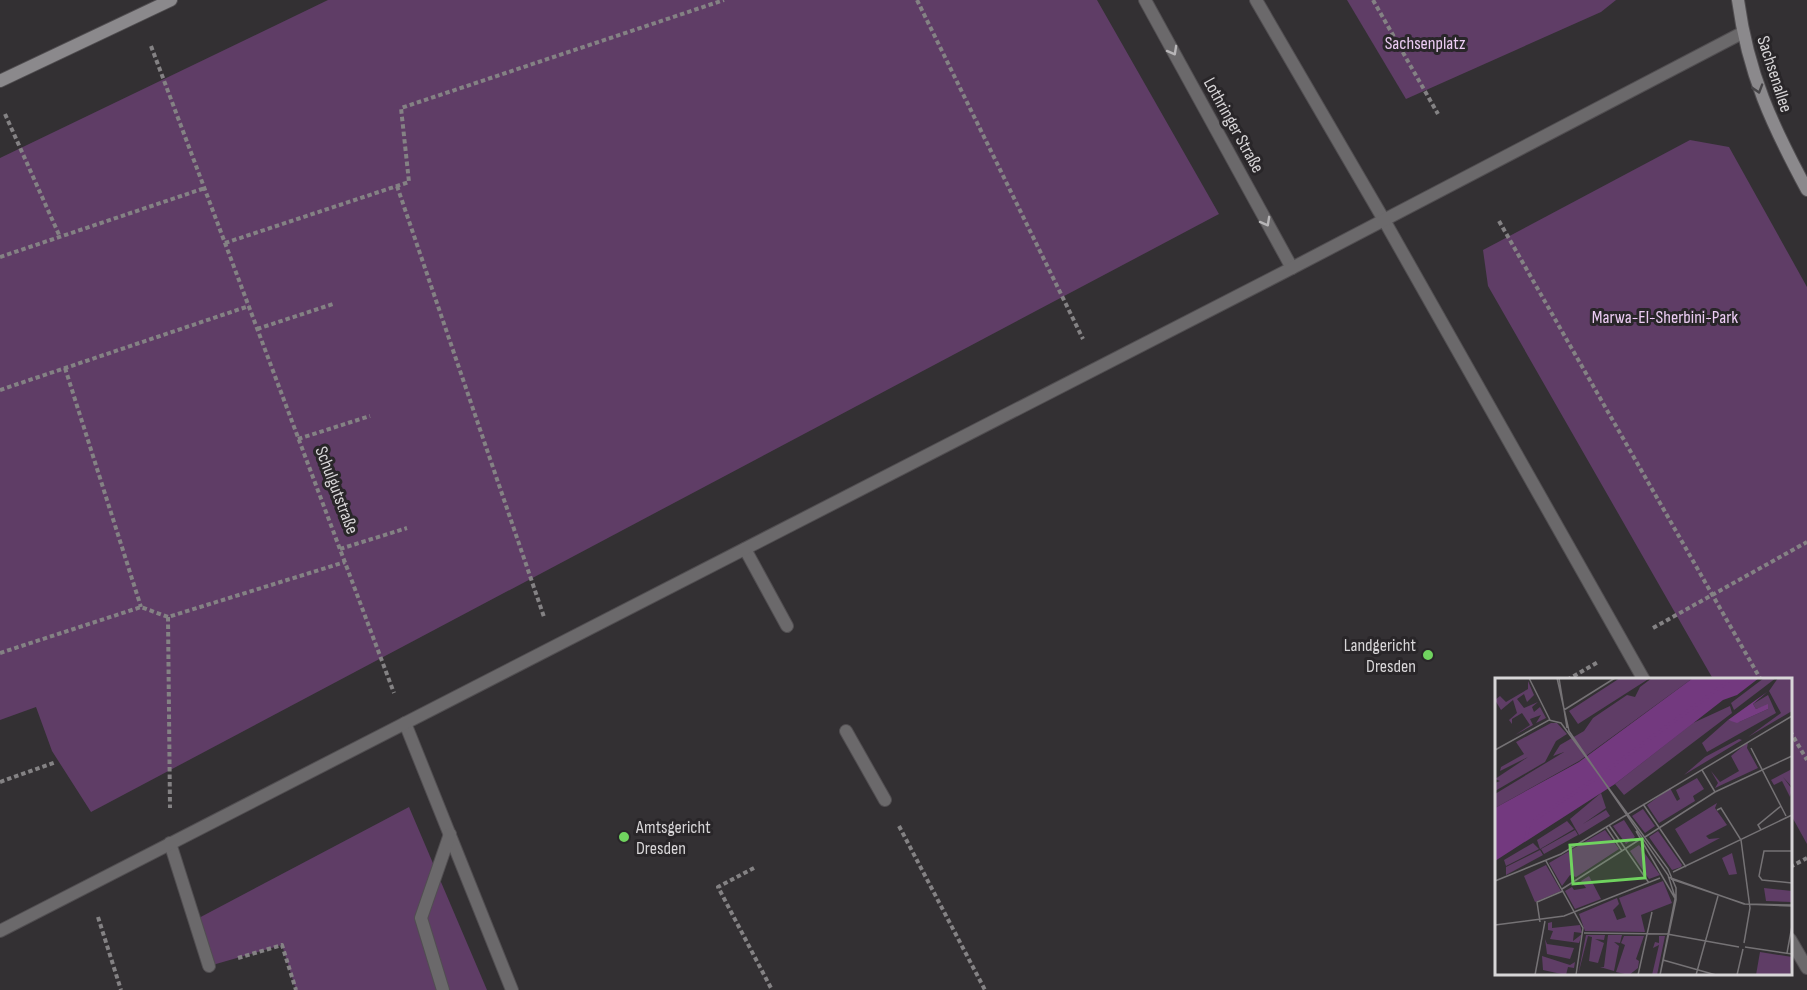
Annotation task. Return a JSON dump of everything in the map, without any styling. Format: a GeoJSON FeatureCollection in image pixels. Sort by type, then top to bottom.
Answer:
{"type":"FeatureCollection","features":[{"type":"Feature","properties":{"kind":"main road"},"geometry":{"type":"LineString","coordinates":[[0,81],[171,0]]}},
{"type":"Feature","properties":{"kind":"main road"},"geometry":{"type":"LineString","coordinates":[[1738,0],[1742,33]]}},
{"type":"Feature","properties":{"kind":"main road","name":"Sachsenallee"},"geometry":{"type":"LineString","coordinates":[[1742,33],[1759,94],[1807,190]]}},
{"type":"Feature","properties":{"kind":"street","name":"Lothringer Straße"},"geometry":{"type":"LineString","coordinates":[[1144,0],[1292,268]]}},
{"type":"Feature","properties":{"kind":"street"},"geometry":{"type":"LineString","coordinates":[[1256,0],[1384,220],[1643,678]]}},
{"type":"Feature","properties":{"kind":"street"},"geometry":{"type":"LineString","coordinates":[[0,931],[1292,268],[1742,33]]}},
{"type":"Feature","properties":{"kind":"street"},"geometry":{"type":"LineString","coordinates":[[745,549],[787,626]]}},
{"type":"Feature","properties":{"kind":"street"},"geometry":{"type":"LineString","coordinates":[[405,723],[512,990]]}},
{"type":"Feature","properties":{"kind":"street"},"geometry":{"type":"LineString","coordinates":[[846,731],[885,800]]}},
{"type":"Feature","properties":{"kind":"street"},"geometry":{"type":"LineString","coordinates":[[443,990],[421,918],[450,834]]}},
{"type":"Feature","properties":{"kind":"street"},"geometry":{"type":"LineString","coordinates":[[170,843],[209,966]]}},
{"type":"Feature","properties":{"kind":"street"},"geometry":{"type":"LineString","coordinates":[[1792,941],[1807,968]]}},
{"type":"Feature","properties":{"kind":"path"},"geometry":{"type":"LineString","coordinates":[[225,243],[409,182],[401,108],[724,0]]}},
{"type":"Feature","properties":{"kind":"path"},"geometry":{"type":"LineString","coordinates":[[917,0],[1097,368]]}},
{"type":"Feature","properties":{"kind":"path"},"geometry":{"type":"LineString","coordinates":[[1373,0],[1438,114]]}},
{"type":"Feature","properties":{"kind":"path","name":"Schulgutstraße"},"geometry":{"type":"LineString","coordinates":[[140,15],[405,723]]}},
{"type":"Feature","properties":{"kind":"path"},"geometry":{"type":"LineString","coordinates":[[4,111],[60,237]]}},
{"type":"Feature","properties":{"kind":"path"},"geometry":{"type":"LineString","coordinates":[[398,186],[554,647]]}},
{"type":"Feature","properties":{"kind":"path"},"geometry":{"type":"LineString","coordinates":[[0,257],[205,188]]}},
{"type":"Feature","properties":{"kind":"path"},"geometry":{"type":"LineString","coordinates":[[1499,221],[1760,678]]}},
{"type":"Feature","properties":{"kind":"path"},"geometry":{"type":"LineString","coordinates":[[257,328],[333,304]]}},
{"type":"Feature","properties":{"kind":"path"},"geometry":{"type":"LineString","coordinates":[[0,390],[249,306]]}},
{"type":"Feature","properties":{"kind":"path"},"geometry":{"type":"LineString","coordinates":[[65,368],[141,608]]}},
{"type":"Feature","properties":{"kind":"path"},"geometry":{"type":"LineString","coordinates":[[298,438],[370,416]]}},
{"type":"Feature","properties":{"kind":"path"},"geometry":{"type":"LineString","coordinates":[[340,549],[407,528]]}},
{"type":"Feature","properties":{"kind":"path"},"geometry":{"type":"LineString","coordinates":[[1655,627],[1807,542]]}},
{"type":"Feature","properties":{"kind":"path"},"geometry":{"type":"LineString","coordinates":[[0,654],[141,608],[168,617],[345,562]]}},
{"type":"Feature","properties":{"kind":"path"},"geometry":{"type":"LineString","coordinates":[[168,617],[170,843]]}},
{"type":"Feature","properties":{"kind":"path"},"geometry":{"type":"LineString","coordinates":[[1792,733],[1807,760]]}},
{"type":"Feature","properties":{"kind":"path"},"geometry":{"type":"LineString","coordinates":[[0,782],[56,762]]}},
{"type":"Feature","properties":{"kind":"path"},"geometry":{"type":"LineString","coordinates":[[885,800],[986,990]]}},
{"type":"Feature","properties":{"kind":"path"},"geometry":{"type":"LineString","coordinates":[[1792,866],[1807,858]]}},
{"type":"Feature","properties":{"kind":"path"},"geometry":{"type":"LineString","coordinates":[[754,868],[718,887],[772,990]]}},
{"type":"Feature","properties":{"kind":"path"},"geometry":{"type":"LineString","coordinates":[[88,886],[122,990]]}},
{"type":"Feature","properties":{"kind":"path"},"geometry":{"type":"LineString","coordinates":[[209,966],[282,945],[296,990]]}},
{"type":"Feature","properties":{"kind":"green space"},"geometry":{"type":"Polygon","coordinates":[[[328,0],[1097,0],[1219,214],[91,812],[52,751],[36,707],[0,720],[0,158],[328,0]]]}},
{"type":"Feature","properties":{"kind":"green space","name":"Sachsenplatz"},"geometry":{"type":"Polygon","coordinates":[[[1347,0],[1616,0],[1601,12],[1406,99],[1347,0]]]}},
{"type":"Feature","properties":{"kind":"green space","name":"Marwa-El-Sherbini-Park"},"geometry":{"type":"Polygon","coordinates":[[[1690,140],[1729,147],[1807,287],[1807,844],[1792,817],[1792,678],[1712,678],[1488,286],[1483,250],[1690,140]]]}},
{"type":"Feature","properties":{"kind":"green space"},"geometry":{"type":"Polygon","coordinates":[[[409,807],[487,990],[296,990],[282,945],[209,966],[195,920],[409,807]]]}},
{"type":"Feature","properties":{"kind":"place","name":"Landgericht Dresden"},"geometry":{"type":"Point","coordinates":[1428,655]}},
{"type":"Feature","properties":{"kind":"place","name":"Amtsgericht Dresden"},"geometry":{"type":"Point","coordinates":[624,837]}}]}
